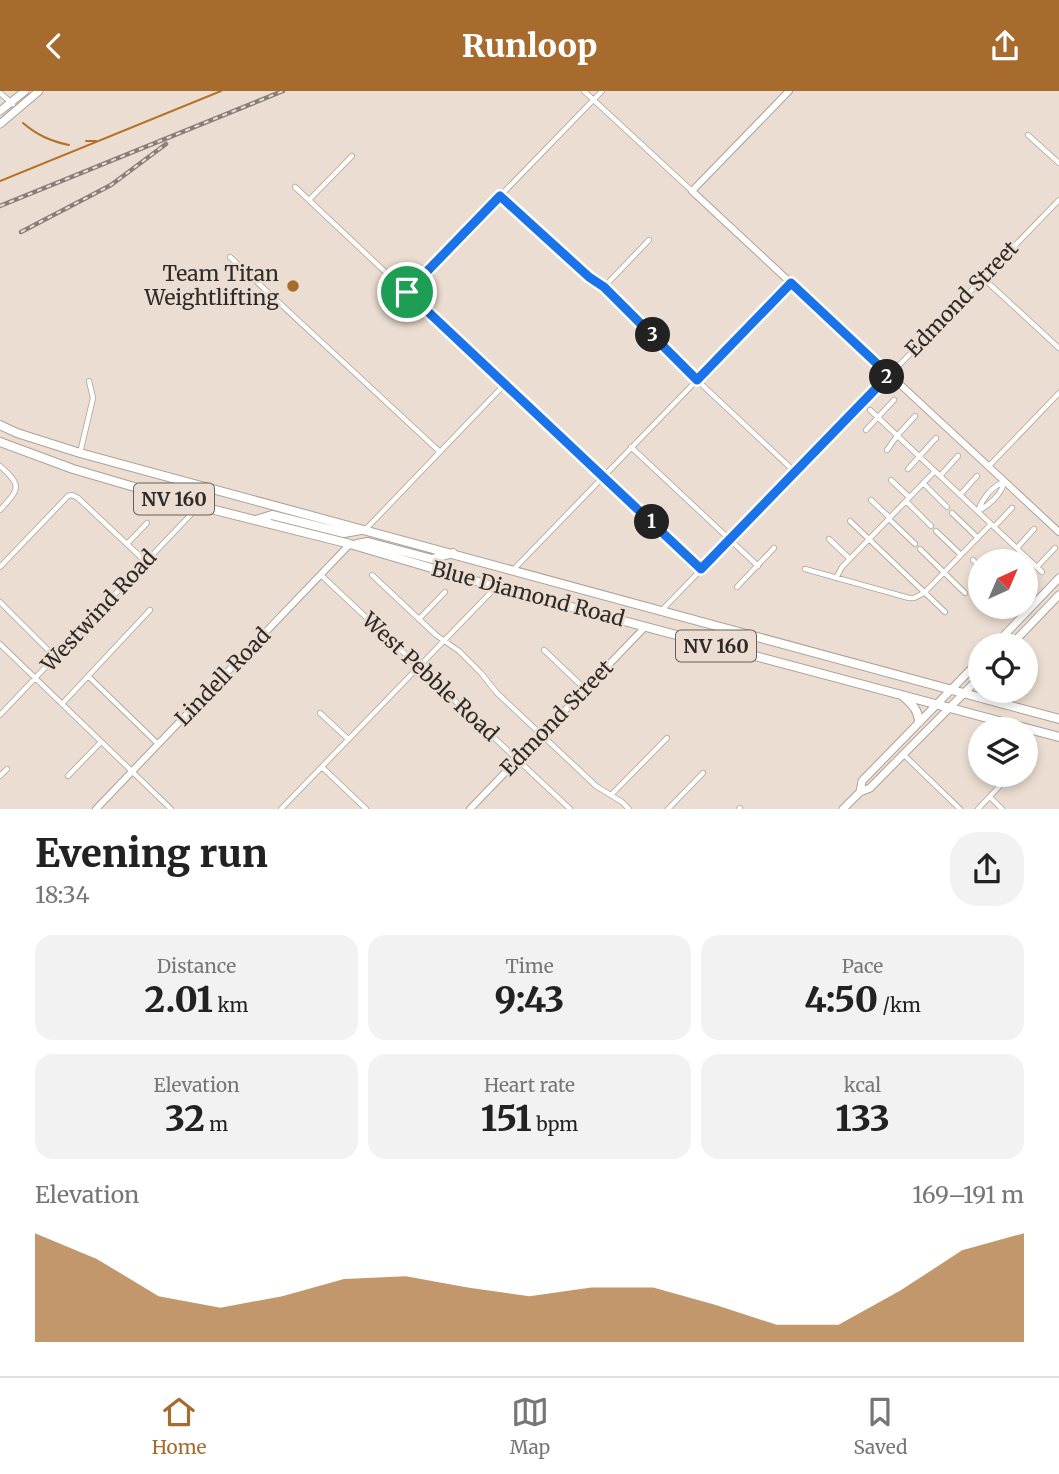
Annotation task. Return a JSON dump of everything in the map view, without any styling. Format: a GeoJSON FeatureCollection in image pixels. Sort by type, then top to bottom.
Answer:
{"type":"FeatureCollection","features":[{"type":"Feature","properties":{"kind":"highway","name":"Blue Diamond Road"},"geometry":{"type":"LineString","coordinates":[[0,425],[80,453],[968,694]]}},
{"type":"Feature","properties":{"kind":"highway","name":"Blue Diamond Road"},"geometry":{"type":"LineString","coordinates":[[0,442],[72,469],[199,506],[350,544],[496,587],[1059,737]]}},
{"type":"Feature","properties":{"kind":"highway"},"geometry":{"type":"LineString","coordinates":[[256,520],[272,515],[344,533],[365,530]]}},
{"type":"Feature","properties":{"kind":"highway"},"geometry":{"type":"LineString","coordinates":[[350,544],[368,542],[432,559],[453,553]]}},
{"type":"Feature","properties":{"kind":"highway"},"geometry":{"type":"LineString","coordinates":[[902,696],[916,709],[919,722]]}},
{"type":"Feature","properties":{"kind":"highway","name":"Blue Diamond Road"},"geometry":{"type":"LineString","coordinates":[[999,703],[1059,719]]}},
{"type":"Feature","properties":{"kind":"main road"},"geometry":{"type":"LineString","coordinates":[[0,111],[25,91]]}},
{"type":"Feature","properties":{"kind":"main road"},"geometry":{"type":"LineString","coordinates":[[0,124],[39,91]]}},
{"type":"Feature","properties":{"kind":"main road"},"geometry":{"type":"LineString","coordinates":[[1006,633],[1059,578]]}},
{"type":"Feature","properties":{"kind":"main road"},"geometry":{"type":"LineString","coordinates":[[1022,633],[1059,595]]}},
{"type":"Feature","properties":{"kind":"main road"},"geometry":{"type":"LineString","coordinates":[[860,792],[862,781],[968,672]]}},
{"type":"Feature","properties":{"kind":"main road"},"geometry":{"type":"LineString","coordinates":[[843,809],[860,792],[870,788],[968,689]]}},
{"type":"Feature","properties":{"kind":"street"},"geometry":{"type":"LineString","coordinates":[[584,91],[1059,532]]}},
{"type":"Feature","properties":{"kind":"street"},"geometry":{"type":"LineString","coordinates":[[407,292],[602,91]]}},
{"type":"Feature","properties":{"kind":"street"},"geometry":{"type":"LineString","coordinates":[[692,191],[789,91]]}},
{"type":"Feature","properties":{"kind":"street"},"geometry":{"type":"LineString","coordinates":[[0,93],[18,108]]}},
{"type":"Feature","properties":{"kind":"street"},"geometry":{"type":"LineString","coordinates":[[1028,135],[1059,163]]}},
{"type":"Feature","properties":{"kind":"street"},"geometry":{"type":"LineString","coordinates":[[309,200],[352,156]]}},
{"type":"Feature","properties":{"kind":"street"},"geometry":{"type":"LineString","coordinates":[[295,187],[701,569]]}},
{"type":"Feature","properties":{"kind":"street"},"geometry":{"type":"LineString","coordinates":[[500,196],[589,277],[604,287],[795,472]]}},
{"type":"Feature","properties":{"kind":"street","name":"Edmond Street"},"geometry":{"type":"LineString","coordinates":[[662,610],[1059,200]]}},
{"type":"Feature","properties":{"kind":"street"},"geometry":{"type":"LineString","coordinates":[[604,287],[649,240]]}},
{"type":"Feature","properties":{"kind":"street"},"geometry":{"type":"LineString","coordinates":[[230,257],[440,452]]}},
{"type":"Feature","properties":{"kind":"street"},"geometry":{"type":"LineString","coordinates":[[983,278],[1059,348]]}},
{"type":"Feature","properties":{"kind":"street"},"geometry":{"type":"LineString","coordinates":[[513,570],[791,283]]}},
{"type":"Feature","properties":{"kind":"street"},"geometry":{"type":"LineString","coordinates":[[80,453],[93,398],[89,381]]}},
{"type":"Feature","properties":{"kind":"street"},"geometry":{"type":"LineString","coordinates":[[365,530],[505,384]]}},
{"type":"Feature","properties":{"kind":"street"},"geometry":{"type":"LineString","coordinates":[[988,467],[1059,393]]}},
{"type":"Feature","properties":{"kind":"street"},"geometry":{"type":"LineString","coordinates":[[866,430],[894,400]]}},
{"type":"Feature","properties":{"kind":"street"},"geometry":{"type":"LineString","coordinates":[[870,410],[1018,549]]}},
{"type":"Feature","properties":{"kind":"street"},"geometry":{"type":"LineString","coordinates":[[887,450],[915,416]]}},
{"type":"Feature","properties":{"kind":"street"},"geometry":{"type":"LineString","coordinates":[[908,469],[936,437]]}},
{"type":"Feature","properties":{"kind":"street"},"geometry":{"type":"LineString","coordinates":[[631,447],[758,566]]}},
{"type":"Feature","properties":{"kind":"street"},"geometry":{"type":"LineString","coordinates":[[940,476],[958,456]]}},
{"type":"Feature","properties":{"kind":"street"},"geometry":{"type":"LineString","coordinates":[[0,466],[14,480],[16,489],[0,510]]}},
{"type":"Feature","properties":{"kind":"street"},"geometry":{"type":"LineString","coordinates":[[835,578],[842,567],[935,471]]}},
{"type":"Feature","properties":{"kind":"street"},"geometry":{"type":"LineString","coordinates":[[960,495],[977,476]]}},
{"type":"Feature","properties":{"kind":"street"},"geometry":{"type":"LineString","coordinates":[[891,480],[931,526]]}},
{"type":"Feature","properties":{"kind":"street"},"geometry":{"type":"LineString","coordinates":[[978,512],[981,503],[996,485],[1004,482]]}},
{"type":"Feature","properties":{"kind":"street"},"geometry":{"type":"LineString","coordinates":[[923,483],[947,507]]}},
{"type":"Feature","properties":{"kind":"street"},"geometry":{"type":"LineString","coordinates":[[0,567],[68,496],[72,495],[145,561]]}},
{"type":"Feature","properties":{"kind":"street"},"geometry":{"type":"LineString","coordinates":[[871,500],[915,544]]}},
{"type":"Feature","properties":{"kind":"street","name":"Westwind Road"},"geometry":{"type":"LineString","coordinates":[[0,715],[199,506]]}},
{"type":"Feature","properties":{"kind":"street"},"geometry":{"type":"LineString","coordinates":[[804,569],[914,598],[924,593],[1012,508]]}},
{"type":"Feature","properties":{"kind":"street"},"geometry":{"type":"LineString","coordinates":[[952,513],[978,538]]}},
{"type":"Feature","properties":{"kind":"street"},"geometry":{"type":"LineString","coordinates":[[850,521],[944,612]]}},
{"type":"Feature","properties":{"kind":"street"},"geometry":{"type":"LineString","coordinates":[[127,544],[147,523]]}},
{"type":"Feature","properties":{"kind":"street"},"geometry":{"type":"LineString","coordinates":[[1020,549],[1034,529]]}},
{"type":"Feature","properties":{"kind":"street"},"geometry":{"type":"LineString","coordinates":[[936,531],[961,555]]}},
{"type":"Feature","properties":{"kind":"street"},"geometry":{"type":"LineString","coordinates":[[829,539],[850,559]]}},
{"type":"Feature","properties":{"kind":"street","name":"Lindell Road"},"geometry":{"type":"LineString","coordinates":[[96,809],[350,544]]}},
{"type":"Feature","properties":{"kind":"street"},"geometry":{"type":"LineString","coordinates":[[737,587],[774,548]]}},
{"type":"Feature","properties":{"kind":"street"},"geometry":{"type":"LineString","coordinates":[[1038,566],[1055,548]]}},
{"type":"Feature","properties":{"kind":"street"},"geometry":{"type":"LineString","coordinates":[[920,549],[965,593]]}},
{"type":"Feature","properties":{"kind":"street"},"geometry":{"type":"LineString","coordinates":[[1038,568],[1042,572]]}},
{"type":"Feature","properties":{"kind":"street","name":"West Pebble Road"},"geometry":{"type":"LineString","coordinates":[[321,575],[570,809]]}},
{"type":"Feature","properties":{"kind":"street"},"geometry":{"type":"LineString","coordinates":[[372,575],[444,641],[459,651],[497,693],[596,786],[629,809]]}},
{"type":"Feature","properties":{"kind":"street"},"geometry":{"type":"LineString","coordinates":[[281,809],[496,587]]}},
{"type":"Feature","properties":{"kind":"street"},"geometry":{"type":"LineString","coordinates":[[419,619],[445,591]]}},
{"type":"Feature","properties":{"kind":"street"},"geometry":{"type":"LineString","coordinates":[[0,602],[55,657]]}},
{"type":"Feature","properties":{"kind":"street"},"geometry":{"type":"LineString","coordinates":[[62,704],[150,611]]}},
{"type":"Feature","properties":{"kind":"street","name":"Edmond Street"},"geometry":{"type":"LineString","coordinates":[[470,809],[645,627]]}},
{"type":"Feature","properties":{"kind":"street"},"geometry":{"type":"LineString","coordinates":[[0,643],[171,809]]}},
{"type":"Feature","properties":{"kind":"street"},"geometry":{"type":"LineString","coordinates":[[544,650],[585,689]]}},
{"type":"Feature","properties":{"kind":"street"},"geometry":{"type":"LineString","coordinates":[[88,676],[158,744]]}},
{"type":"Feature","properties":{"kind":"street"},"geometry":{"type":"LineString","coordinates":[[320,713],[348,739]]}},
{"type":"Feature","properties":{"kind":"street"},"geometry":{"type":"LineString","coordinates":[[611,795],[667,738]]}},
{"type":"Feature","properties":{"kind":"street"},"geometry":{"type":"LineString","coordinates":[[68,776],[101,742]]}},
{"type":"Feature","properties":{"kind":"street"},"geometry":{"type":"LineString","coordinates":[[903,754],[960,809]]}},
{"type":"Feature","properties":{"kind":"street"},"geometry":{"type":"LineString","coordinates":[[322,767],[366,809]]}},
{"type":"Feature","properties":{"kind":"street"},"geometry":{"type":"LineString","coordinates":[[0,776],[7,769]]}},
{"type":"Feature","properties":{"kind":"street"},"geometry":{"type":"LineString","coordinates":[[668,809],[703,773]]}},
{"type":"Feature","properties":{"kind":"street"},"geometry":{"type":"LineString","coordinates":[[978,809],[999,787]]}},
{"type":"Feature","properties":{"kind":"street"},"geometry":{"type":"LineString","coordinates":[[990,797],[1002,809]]}},
{"type":"Feature","properties":{"kind":"waterway"},"geometry":{"type":"LineString","coordinates":[[0,181],[221,91]]}},
{"type":"Feature","properties":{"kind":"waterway"},"geometry":{"type":"LineString","coordinates":[[23,123],[44,137],[69,145]]}},
{"type":"Feature","properties":{"kind":"waterway"},"geometry":{"type":"LineString","coordinates":[[86,141],[96,141]]}},
{"type":"Feature","properties":{"kind":"railway"},"geometry":{"type":"LineString","coordinates":[[0,206],[283,91]]}},
{"type":"Feature","properties":{"kind":"railway"},"geometry":{"type":"LineString","coordinates":[[21,232],[111,185],[166,144]]}},
{"type":"Feature","properties":{"kind":"place","name":"Team Titan Weightlifting"},"geometry":{"type":"Point","coordinates":[293,286]}},
{"type":"Feature","properties":{"kind":"route"},"geometry":{"type":"LineString","coordinates":[[500,196],[589,277],[604,287],[697,380],[791,283],[889,375],[701,569],[407,292],[500,196]]}}]}
